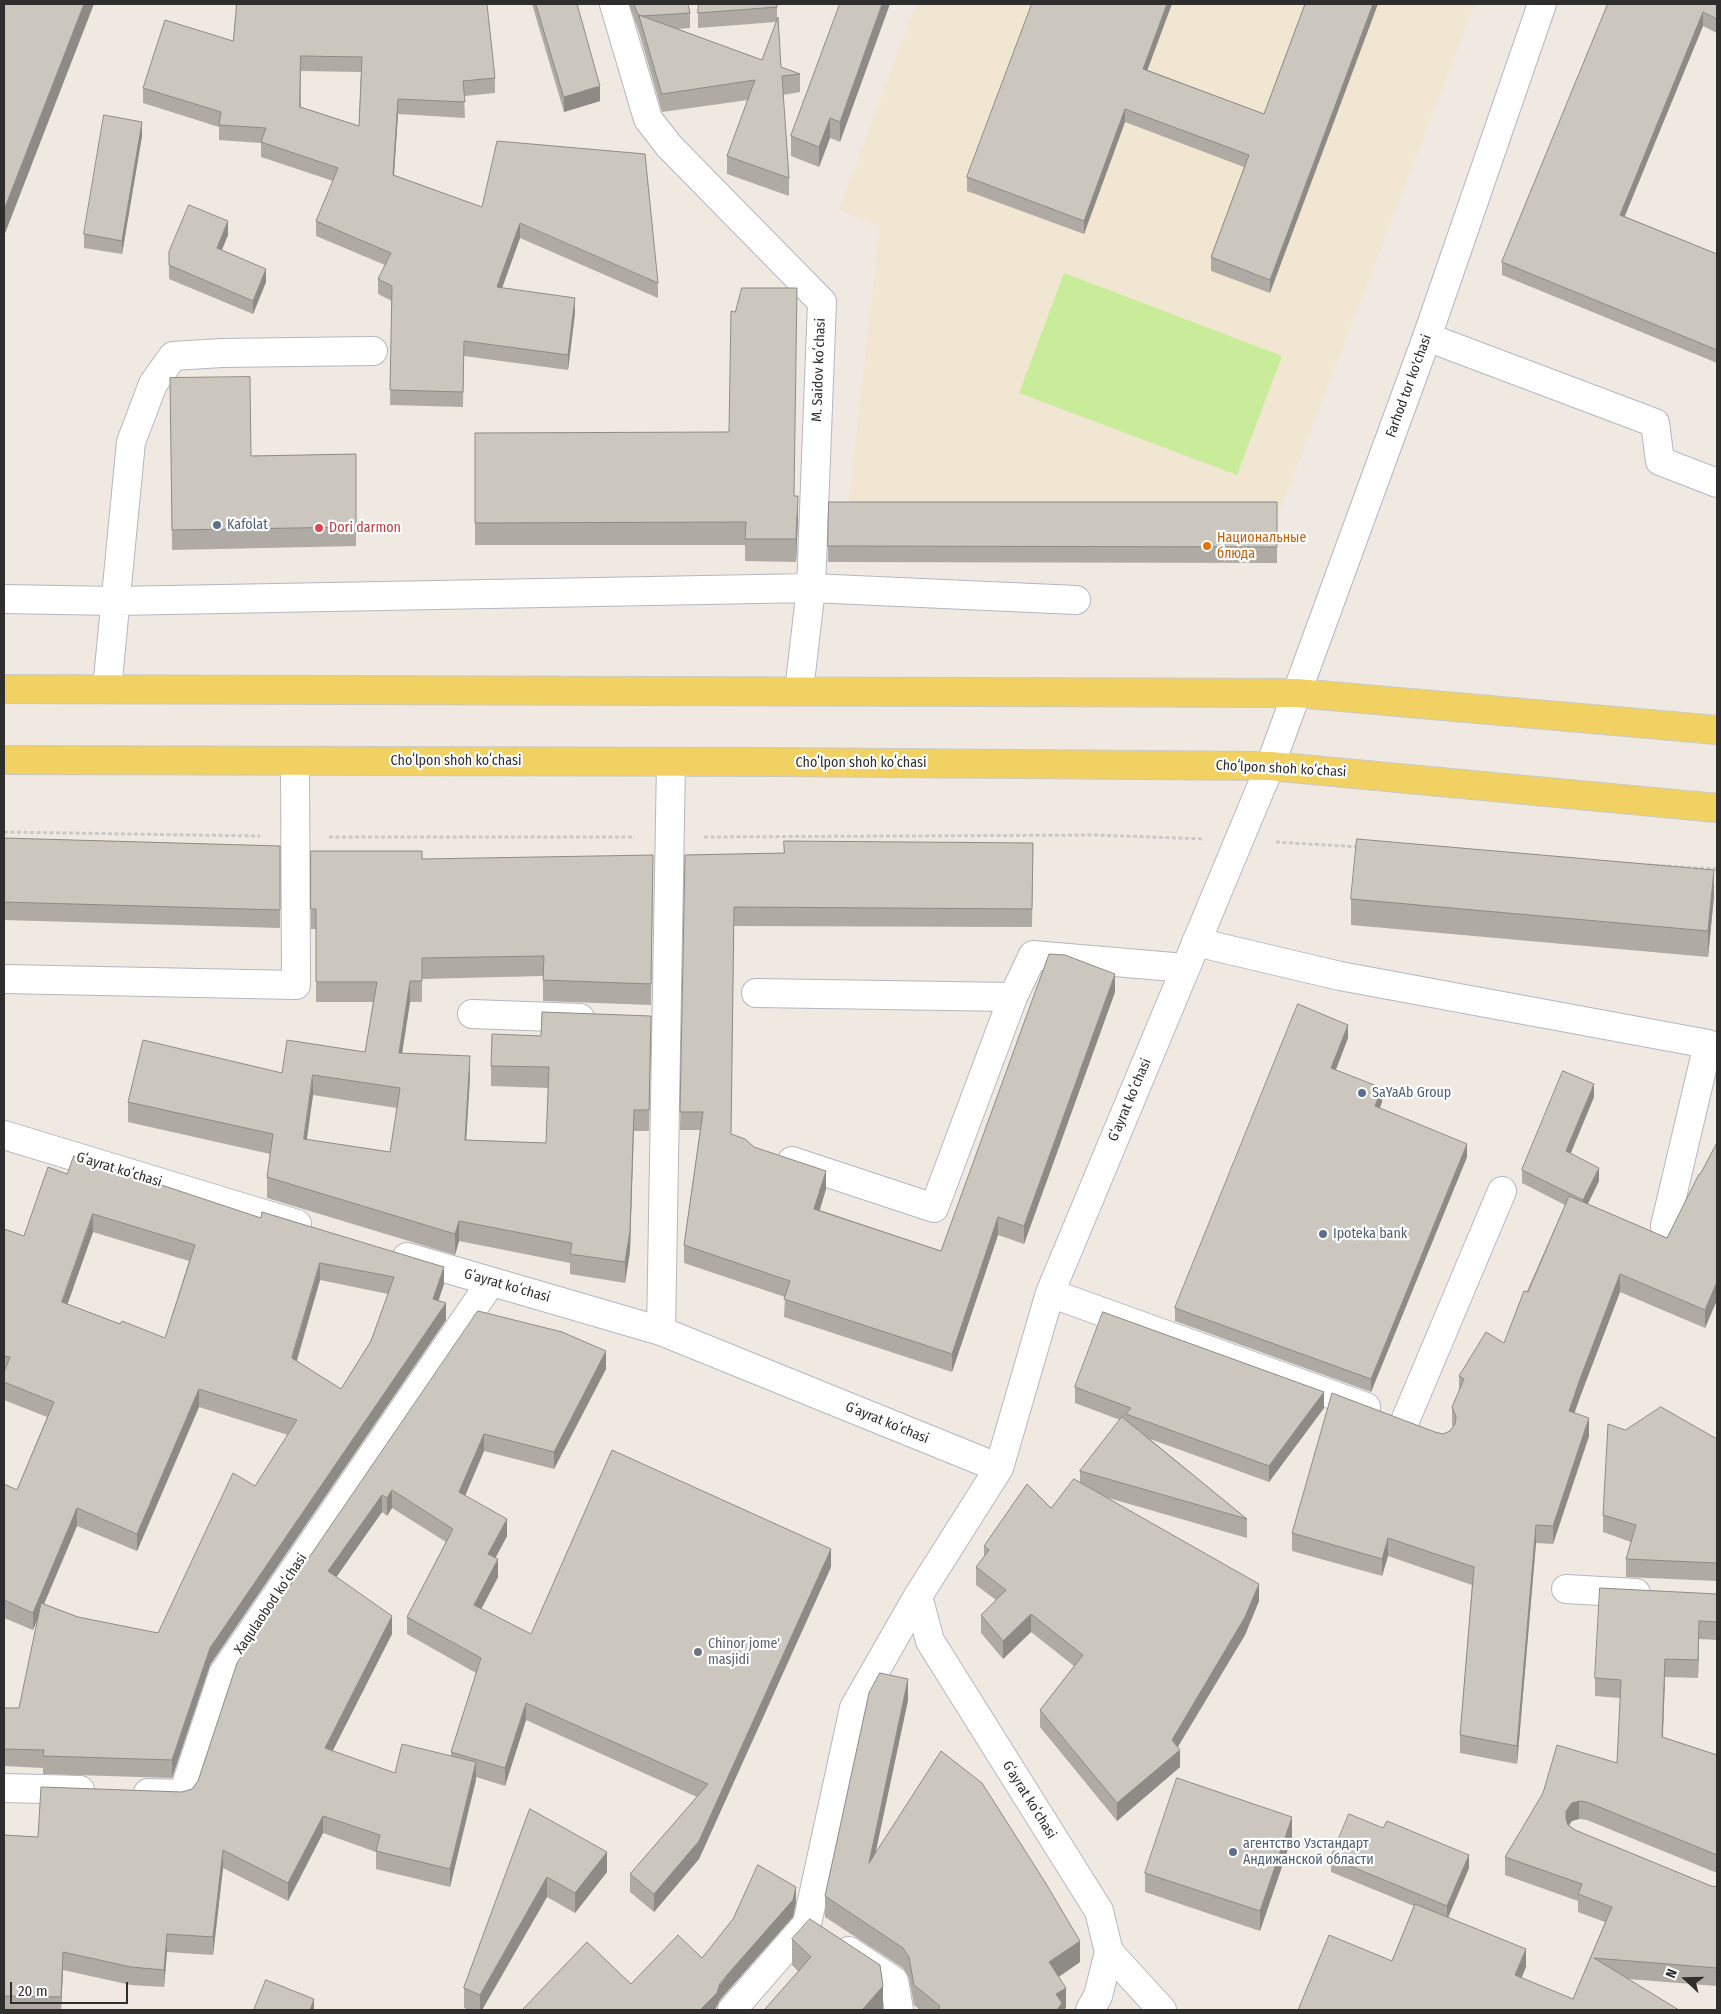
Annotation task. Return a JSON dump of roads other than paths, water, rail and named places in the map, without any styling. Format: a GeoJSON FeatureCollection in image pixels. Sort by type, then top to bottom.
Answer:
{"type":"FeatureCollection","features":[{"type":"Feature","properties":{"kind":"main road"},"geometry":{"type":"LineString","coordinates":[[4,689],[1296,694],[1717,730]]}},
{"type":"Feature","properties":{"kind":"main road","name":"Choʻlpon shoh koʻchasi"},"geometry":{"type":"LineString","coordinates":[[4,760],[1270,766],[1717,808]]}},
{"type":"Feature","properties":{"kind":"street","name":"M. Saidov koʻchasi"},"geometry":{"type":"LineString","coordinates":[[614,4],[648,119],[669,146],[822,302],[811,588],[799,691]]}},
{"type":"Feature","properties":{"kind":"street","name":"Farhod tor ko'chasi"},"geometry":{"type":"LineString","coordinates":[[1270,766],[1427,337],[1542,4]]}},
{"type":"Feature","properties":{"kind":"street"},"geometry":{"type":"LineString","coordinates":[[1427,337],[1655,424],[1660,461],[1717,482]]}},
{"type":"Feature","properties":{"kind":"street"},"geometry":{"type":"LineString","coordinates":[[107,689],[131,442],[153,384],[173,356],[373,351]]}},
{"type":"Feature","properties":{"kind":"street"},"geometry":{"type":"LineString","coordinates":[[4,599],[115,601],[811,588],[1076,600]]}},
{"type":"Feature","properties":{"kind":"street"},"geometry":{"type":"LineString","coordinates":[[4,979],[296,986],[295,761]]}},
{"type":"Feature","properties":{"kind":"street"},"geometry":{"type":"LineString","coordinates":[[661,1331],[670,762]]}},
{"type":"Feature","properties":{"kind":"street","name":"Gʻayrat koʻchasi"},"geometry":{"type":"LineString","coordinates":[[1090,2010],[1098,1996],[1109,1952],[1099,1911],[930,1641],[918,1596],[999,1468],[1050,1293],[1270,766]]}},
{"type":"Feature","properties":{"kind":"street"},"geometry":{"type":"LineString","coordinates":[[1196,942],[1340,976],[1713,1047],[1665,1226]]}},
{"type":"Feature","properties":{"kind":"street"},"geometry":{"type":"LineString","coordinates":[[768,1153],[934,1208],[1013,997],[1034,955],[1185,968]]}},
{"type":"Feature","properties":{"kind":"street"},"geometry":{"type":"LineString","coordinates":[[756,993],[1013,997]]}},
{"type":"Feature","properties":{"kind":"street"},"geometry":{"type":"LineString","coordinates":[[472,1014],[608,1018]]}},
{"type":"Feature","properties":{"kind":"street"},"geometry":{"type":"LineString","coordinates":[[637,1020],[666,1020]]}},
{"type":"Feature","properties":{"kind":"street","name":"Gʻayrat koʻchasi"},"geometry":{"type":"LineString","coordinates":[[4,1136],[319,1230]]}},
{"type":"Feature","properties":{"kind":"street"},"geometry":{"type":"LineString","coordinates":[[1404,1421],[1502,1191]]}},
{"type":"Feature","properties":{"kind":"street","name":"Gʻayrat koʻchasi"},"geometry":{"type":"LineString","coordinates":[[386,1250],[661,1331],[999,1468]]}},
{"type":"Feature","properties":{"kind":"street","name":"Xaqulaobod koʻchasi"},"geometry":{"type":"LineString","coordinates":[[4,1788],[183,1794],[223,1674],[491,1282]]}},
{"type":"Feature","properties":{"kind":"street"},"geometry":{"type":"LineString","coordinates":[[1050,1293],[1432,1432]]}},
{"type":"Feature","properties":{"kind":"street"},"geometry":{"type":"LineString","coordinates":[[1566,1589],[1661,1594]]}},
{"type":"Feature","properties":{"kind":"street"},"geometry":{"type":"LineString","coordinates":[[732,2010],[807,1924],[854,1708],[918,1596]]}},
{"type":"Feature","properties":{"kind":"street"},"geometry":{"type":"LineString","coordinates":[[807,1924],[894,1981],[899,2010]]}},
{"type":"Feature","properties":{"kind":"street"},"geometry":{"type":"LineString","coordinates":[[1109,1952],[1162,2010]]}},
{"type":"Feature","properties":{"kind":"place","name":"Kafolat"},"geometry":{"type":"Point","coordinates":[217,525]}},
{"type":"Feature","properties":{"kind":"place","name":"Dori darmon"},"geometry":{"type":"Point","coordinates":[319,528]}},
{"type":"Feature","properties":{"kind":"place","name":"Национальные блюда"},"geometry":{"type":"Point","coordinates":[1207,546]}},
{"type":"Feature","properties":{"kind":"place","name":"SaYaAb Group"},"geometry":{"type":"Point","coordinates":[1362,1093]}},
{"type":"Feature","properties":{"kind":"place","name":"Ipoteka bank"},"geometry":{"type":"Point","coordinates":[1323,1234]}},
{"type":"Feature","properties":{"kind":"place","name":"Chinor jome' masjidi"},"geometry":{"type":"Point","coordinates":[698,1652]}},
{"type":"Feature","properties":{"kind":"place","name":"агентство Узстандарт Андижанской области"},"geometry":{"type":"Point","coordinates":[1233,1852]}}]}
